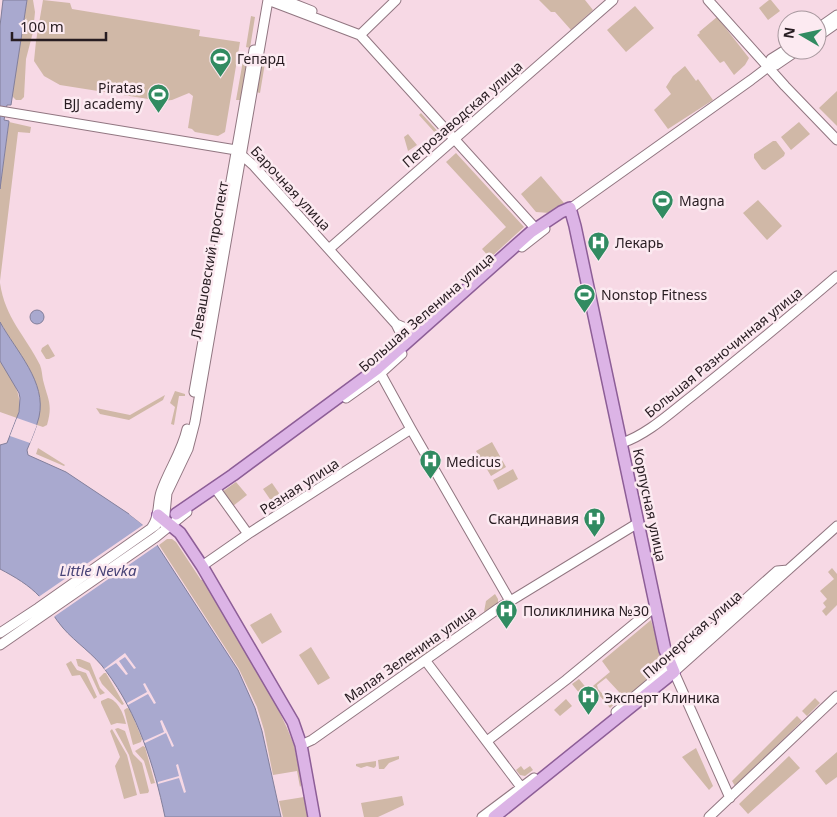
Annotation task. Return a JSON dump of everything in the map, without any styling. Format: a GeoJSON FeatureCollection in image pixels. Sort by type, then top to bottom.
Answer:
{"type":"FeatureCollection","features":[{"type":"Feature","properties":{"kind":"main road","name":"Большая Зеленина улица"},"geometry":{"type":"LineString","coordinates":[[167,516],[216,489],[380,371],[403,345],[538,228],[570,208]]}},
{"type":"Feature","properties":{"kind":"main road","name":"Корпусная улица"},"geometry":{"type":"LineString","coordinates":[[570,208],[622,442],[665,650],[673,669]]}},
{"type":"Feature","properties":{"kind":"main road"},"geometry":{"type":"LineString","coordinates":[[167,516],[202,566],[293,722],[301,745],[314,817]]}},
{"type":"Feature","properties":{"kind":"main road","name":"Пионерская улица"},"geometry":{"type":"LineString","coordinates":[[494,817],[523,790],[673,669]]}},
{"type":"Feature","properties":{"kind":"street","name":"Левашовский проспект"},"geometry":{"type":"LineString","coordinates":[[41,612],[167,516],[167,493],[188,449],[195,422],[262,0]]}},
{"type":"Feature","properties":{"kind":"street","name":"Левашовский проспект"},"geometry":{"type":"LineString","coordinates":[[239,152],[268,0]]}},
{"type":"Feature","properties":{"kind":"street"},"geometry":{"type":"LineString","coordinates":[[268,0],[362,33]]}},
{"type":"Feature","properties":{"kind":"street"},"geometry":{"type":"LineString","coordinates":[[284,0],[362,33],[538,228]]}},
{"type":"Feature","properties":{"kind":"street"},"geometry":{"type":"LineString","coordinates":[[362,33],[396,0]]}},
{"type":"Feature","properties":{"kind":"street","name":"Петрозаводская улица"},"geometry":{"type":"LineString","coordinates":[[329,249],[613,0]]}},
{"type":"Feature","properties":{"kind":"street"},"geometry":{"type":"LineString","coordinates":[[708,0],[837,140]]}},
{"type":"Feature","properties":{"kind":"street","name":"Большая Зеленина улица"},"geometry":{"type":"LineString","coordinates":[[768,67],[771,59],[777,55]]}},
{"type":"Feature","properties":{"kind":"street","name":"Большая Зеленина улица"},"geometry":{"type":"LineString","coordinates":[[380,371],[535,236],[558,220],[570,208],[768,67],[776,66],[784,60]]}},
{"type":"Feature","properties":{"kind":"street","name":"Барочная улица"},"geometry":{"type":"LineString","coordinates":[[0,112],[239,152],[254,166],[396,324],[401,334],[403,345]]}},
{"type":"Feature","properties":{"kind":"street","name":"Большая Разночинная улица"},"geometry":{"type":"LineString","coordinates":[[622,442],[638,436],[721,372],[837,276]]}},
{"type":"Feature","properties":{"kind":"street","name":"Барочная улица"},"geometry":{"type":"LineString","coordinates":[[396,324],[417,333]]}},
{"type":"Feature","properties":{"kind":"street"},"geometry":{"type":"LineString","coordinates":[[380,371],[411,429],[510,601]]}},
{"type":"Feature","properties":{"kind":"street","name":"Резная улица"},"geometry":{"type":"LineString","coordinates":[[202,566],[248,534],[411,429]]}},
{"type":"Feature","properties":{"kind":"street"},"geometry":{"type":"LineString","coordinates":[[216,489],[248,534]]}},
{"type":"Feature","properties":{"kind":"street"},"geometry":{"type":"LineString","coordinates":[[0,645],[41,612],[157,536],[167,516]]}},
{"type":"Feature","properties":{"kind":"street","name":"Малая Зеленина улица"},"geometry":{"type":"LineString","coordinates":[[301,745],[312,740],[510,601],[638,523]]}},
{"type":"Feature","properties":{"kind":"street","name":"Пионерская улица"},"geometry":{"type":"LineString","coordinates":[[673,669],[837,526]]}},
{"type":"Feature","properties":{"kind":"street","name":"Пионерская улица"},"geometry":{"type":"LineString","coordinates":[[673,669],[777,571],[788,570]]}},
{"type":"Feature","properties":{"kind":"street"},"geometry":{"type":"LineString","coordinates":[[487,741],[562,684],[651,610],[656,608]]}},
{"type":"Feature","properties":{"kind":"street"},"geometry":{"type":"LineString","coordinates":[[0,633],[41,612]]}},
{"type":"Feature","properties":{"kind":"street"},"geometry":{"type":"LineString","coordinates":[[425,660],[523,790]]}},
{"type":"Feature","properties":{"kind":"street","name":"Корпусная улица"},"geometry":{"type":"LineString","coordinates":[[673,669],[724,789],[730,798]]}},
{"type":"Feature","properties":{"kind":"street"},"geometry":{"type":"LineString","coordinates":[[709,817],[837,696]]}},
{"type":"Feature","properties":{"kind":"street","name":"Пионерская улица"},"geometry":{"type":"LineString","coordinates":[[482,817],[523,790]]}},
{"type":"Feature","properties":{"kind":"shaded area"},"geometry":{"type":"Polygon","coordinates":[[[27,0],[33,0],[35,12],[33,32],[26,59],[24,97],[21,100],[16,100],[12,92],[27,0]]]}},
{"type":"Feature","properties":{"kind":"shaded area"},"geometry":{"type":"Polygon","coordinates":[[[43,0],[70,3],[72,9],[200,30],[199,36],[240,42],[225,132],[218,136],[195,132],[188,128],[193,96],[189,93],[172,100],[161,101],[60,85],[44,76],[34,61],[43,0]]]}},
{"type":"Feature","properties":{"kind":"shaded area"},"geometry":{"type":"Polygon","coordinates":[[[539,0],[585,0],[593,10],[571,30],[555,12],[551,12],[539,0]]]}},
{"type":"Feature","properties":{"kind":"shaded area"},"geometry":{"type":"Polygon","coordinates":[[[771,0],[779,10],[768,20],[759,8],[771,0]]]}},
{"type":"Feature","properties":{"kind":"shaded area"},"geometry":{"type":"Polygon","coordinates":[[[635,6],[654,28],[626,52],[607,30],[635,6]]]}},
{"type":"Feature","properties":{"kind":"shaded area"},"geometry":{"type":"Polygon","coordinates":[[[251,16],[255,17],[250,48],[246,47],[251,16]]]}},
{"type":"Feature","properties":{"kind":"shaded area"},"geometry":{"type":"Polygon","coordinates":[[[717,17],[749,58],[745,65],[734,75],[724,61],[720,63],[697,35],[717,17]]]}},
{"type":"Feature","properties":{"kind":"shaded area"},"geometry":{"type":"Polygon","coordinates":[[[244,55],[248,56],[241,100],[236,100],[244,55]]]}},
{"type":"Feature","properties":{"kind":"shaded area"},"geometry":{"type":"Polygon","coordinates":[[[261,63],[265,63],[260,93],[256,92],[261,63]]]}},
{"type":"Feature","properties":{"kind":"shaded area"},"geometry":{"type":"Polygon","coordinates":[[[685,66],[696,81],[698,79],[713,100],[668,129],[654,110],[671,94],[666,87],[673,76],[685,66]]]}},
{"type":"Feature","properties":{"kind":"shaded area"},"geometry":{"type":"Polygon","coordinates":[[[837,91],[837,126],[819,108],[837,91]]]}},
{"type":"Feature","properties":{"kind":"shaded area"},"geometry":{"type":"Polygon","coordinates":[[[421,113],[442,136],[424,152],[422,149],[437,135],[419,115],[421,113]]]}},
{"type":"Feature","properties":{"kind":"shaded area"},"geometry":{"type":"Polygon","coordinates":[[[9,122],[31,127],[30,133],[18,132],[0,281],[0,189],[9,122]]]}},
{"type":"Feature","properties":{"kind":"shaded area"},"geometry":{"type":"Polygon","coordinates":[[[799,122],[810,134],[791,150],[781,137],[799,122]]]}},
{"type":"Feature","properties":{"kind":"shaded area"},"geometry":{"type":"Polygon","coordinates":[[[408,134],[417,145],[408,151],[404,137],[408,134]]]}},
{"type":"Feature","properties":{"kind":"shaded area"},"geometry":{"type":"Polygon","coordinates":[[[773,141],[776,141],[785,153],[784,156],[765,170],[762,169],[754,158],[754,154],[773,141]]]}},
{"type":"Feature","properties":{"kind":"shaded area"},"geometry":{"type":"Polygon","coordinates":[[[456,153],[524,227],[490,258],[482,249],[506,227],[446,162],[456,153]]]}},
{"type":"Feature","properties":{"kind":"shaded area"},"geometry":{"type":"Polygon","coordinates":[[[541,176],[564,203],[550,213],[536,212],[521,194],[541,176]]]}},
{"type":"Feature","properties":{"kind":"shaded area"},"geometry":{"type":"Polygon","coordinates":[[[758,200],[782,226],[767,240],[743,213],[758,200]]]}},
{"type":"Feature","properties":{"kind":"shaded area"},"geometry":{"type":"Polygon","coordinates":[[[0,283],[6,306],[41,367],[50,407],[47,425],[43,427],[37,425],[40,407],[38,390],[25,363],[0,322],[0,283]]]}},
{"type":"Feature","properties":{"kind":"shaded area"},"geometry":{"type":"Polygon","coordinates":[[[48,344],[55,356],[46,359],[41,351],[48,344]]]}},
{"type":"Feature","properties":{"kind":"shaded area"},"geometry":{"type":"Polygon","coordinates":[[[0,361],[16,388],[19,402],[17,418],[0,412],[0,361]]]}},
{"type":"Feature","properties":{"kind":"shaded area"},"geometry":{"type":"Polygon","coordinates":[[[685,383],[691,383],[665,405],[671,391],[685,383]]]}},
{"type":"Feature","properties":{"kind":"shaded area"},"geometry":{"type":"Polygon","coordinates":[[[175,391],[185,394],[185,396],[179,396],[174,425],[171,424],[175,407],[170,403],[175,391]]]}},
{"type":"Feature","properties":{"kind":"shaded area"},"geometry":{"type":"Polygon","coordinates":[[[165,395],[163,400],[129,420],[100,414],[96,408],[130,415],[165,395]]]}},
{"type":"Feature","properties":{"kind":"shaded area"},"geometry":{"type":"Polygon","coordinates":[[[492,442],[506,467],[491,476],[476,451],[492,442]]]}},
{"type":"Feature","properties":{"kind":"shaded area"},"geometry":{"type":"Polygon","coordinates":[[[38,448],[65,465],[36,454],[38,448]]]}},
{"type":"Feature","properties":{"kind":"shaded area"},"geometry":{"type":"Polygon","coordinates":[[[513,469],[518,479],[498,490],[493,480],[513,469]]]}},
{"type":"Feature","properties":{"kind":"shaded area"},"geometry":{"type":"Polygon","coordinates":[[[236,482],[247,495],[233,506],[222,492],[236,482]]]}},
{"type":"Feature","properties":{"kind":"shaded area"},"geometry":{"type":"Polygon","coordinates":[[[272,483],[283,499],[274,505],[263,489],[272,483]]]}},
{"type":"Feature","properties":{"kind":"shaded area"},"geometry":{"type":"Polygon","coordinates":[[[167,539],[172,539],[176,542],[201,580],[203,579],[272,696],[294,745],[302,784],[300,787],[297,771],[273,775],[264,730],[257,707],[239,669],[159,545],[167,539]]]}},
{"type":"Feature","properties":{"kind":"shaded area"},"geometry":{"type":"Polygon","coordinates":[[[832,568],[837,574],[837,605],[826,616],[822,611],[826,607],[823,603],[827,599],[820,591],[834,579],[828,572],[832,568]]]}},
{"type":"Feature","properties":{"kind":"shaded area"},"geometry":{"type":"Polygon","coordinates":[[[495,594],[498,603],[484,612],[486,601],[495,594]]]}},
{"type":"Feature","properties":{"kind":"shaded area"},"geometry":{"type":"Polygon","coordinates":[[[271,613],[282,632],[262,644],[250,625],[271,613]]]}},
{"type":"Feature","properties":{"kind":"shaded area"},"geometry":{"type":"Polygon","coordinates":[[[651,620],[660,654],[660,661],[655,673],[631,693],[621,698],[618,694],[619,692],[606,678],[597,685],[598,689],[608,700],[614,697],[618,701],[610,708],[595,690],[584,699],[572,684],[579,679],[588,690],[610,672],[602,661],[651,620]]]}},
{"type":"Feature","properties":{"kind":"shaded area"},"geometry":{"type":"Polygon","coordinates":[[[432,640],[438,640],[441,643],[407,667],[402,661],[432,640]]]}},
{"type":"Feature","properties":{"kind":"shaded area"},"geometry":{"type":"Polygon","coordinates":[[[311,647],[330,678],[318,685],[299,655],[311,647]]]}},
{"type":"Feature","properties":{"kind":"shaded area"},"geometry":{"type":"Polygon","coordinates":[[[76,659],[90,663],[100,688],[105,693],[100,695],[89,671],[78,666],[76,659]]]}},
{"type":"Feature","properties":{"kind":"shaded area"},"geometry":{"type":"Polygon","coordinates":[[[71,661],[77,670],[86,673],[97,697],[94,699],[80,675],[72,676],[66,664],[71,661]]]}},
{"type":"Feature","properties":{"kind":"shaded area"},"geometry":{"type":"Polygon","coordinates":[[[106,673],[124,704],[122,705],[102,684],[99,678],[106,673]]]}},
{"type":"Feature","properties":{"kind":"shaded area"},"geometry":{"type":"Polygon","coordinates":[[[108,698],[118,705],[126,724],[117,723],[111,725],[101,703],[101,701],[108,698]]]}},
{"type":"Feature","properties":{"kind":"shaded area"},"geometry":{"type":"Polygon","coordinates":[[[815,698],[820,703],[807,716],[802,711],[815,698]]]}},
{"type":"Feature","properties":{"kind":"shaded area"},"geometry":{"type":"Polygon","coordinates":[[[566,699],[572,706],[560,716],[554,710],[566,699]]]}},
{"type":"Feature","properties":{"kind":"shaded area"},"geometry":{"type":"Polygon","coordinates":[[[130,709],[142,739],[141,742],[133,745],[124,710],[130,709]]]}},
{"type":"Feature","properties":{"kind":"shaded area"},"geometry":{"type":"Polygon","coordinates":[[[797,716],[802,721],[735,786],[732,781],[797,716]]]}},
{"type":"Feature","properties":{"kind":"shaded area"},"geometry":{"type":"Polygon","coordinates":[[[118,728],[125,731],[133,754],[142,763],[148,793],[140,794],[129,755],[115,729],[118,728]]]}},
{"type":"Feature","properties":{"kind":"shaded area"},"geometry":{"type":"Polygon","coordinates":[[[112,729],[127,755],[137,795],[124,799],[115,766],[120,757],[110,731],[112,729]]]}},
{"type":"Feature","properties":{"kind":"shaded area"},"geometry":{"type":"Polygon","coordinates":[[[143,746],[145,747],[155,783],[151,784],[144,761],[135,751],[143,746]]]}},
{"type":"Feature","properties":{"kind":"shaded area"},"geometry":{"type":"Polygon","coordinates":[[[696,748],[713,786],[709,790],[682,757],[696,748]]]}},
{"type":"Feature","properties":{"kind":"shaded area"},"geometry":{"type":"Polygon","coordinates":[[[837,752],[837,777],[826,785],[815,771],[837,752]]]}},
{"type":"Feature","properties":{"kind":"shaded area"},"geometry":{"type":"Polygon","coordinates":[[[399,756],[399,759],[389,763],[384,769],[379,769],[378,760],[399,756]]]}},
{"type":"Feature","properties":{"kind":"shaded area"},"geometry":{"type":"Polygon","coordinates":[[[789,756],[800,768],[748,814],[739,804],[789,756]]]}},
{"type":"Feature","properties":{"kind":"shaded area"},"geometry":{"type":"Polygon","coordinates":[[[376,761],[374,768],[356,766],[356,764],[376,761]]]}},
{"type":"Feature","properties":{"kind":"shaded area"},"geometry":{"type":"Polygon","coordinates":[[[521,766],[524,770],[530,766],[533,770],[525,776],[520,775],[516,770],[521,766]]]}},
{"type":"Feature","properties":{"kind":"shaded area"},"geometry":{"type":"Polygon","coordinates":[[[402,796],[404,805],[378,817],[364,817],[361,803],[402,796]]]}},
{"type":"Feature","properties":{"kind":"shaded area"},"geometry":{"type":"Polygon","coordinates":[[[304,797],[308,817],[283,817],[279,801],[304,797]]]}},
{"type":"Feature","properties":{"kind":"water"},"geometry":{"type":"Polygon","coordinates":[[[3,0],[27,0],[11,105],[7,105],[4,120],[9,121],[0,189],[0,26],[3,0]]]}},
{"type":"Feature","properties":{"kind":"water"},"geometry":{"type":"Polygon","coordinates":[[[37,310],[42,312],[44,317],[42,322],[37,324],[32,322],[30,317],[32,312],[37,310]]]}},
{"type":"Feature","properties":{"kind":"water","name":"Little Nevka"},"geometry":{"type":"Polygon","coordinates":[[[0,322],[28,367],[39,391],[39,417],[27,450],[28,455],[66,472],[129,514],[142,524],[157,545],[238,670],[255,708],[262,731],[281,817],[165,817],[150,759],[136,722],[117,687],[91,654],[63,628],[36,593],[0,569],[0,445],[7,443],[19,412],[20,398],[0,361],[0,322]]]}},
{"type":"Feature","properties":{"kind":"pier"},"geometry":{"type":"Polygon","coordinates":[[[17,418],[37,425],[30,443],[10,436],[17,418]]]}},
{"type":"Feature","properties":{"kind":"pier"},"geometry":{"type":"Polygon","coordinates":[[[130,512],[144,523],[159,544],[53,619],[37,598],[143,525],[129,514],[130,512]]]}},
{"type":"Feature","properties":{"kind":"pier"},"geometry":{"type":"Polygon","coordinates":[[[125,653],[136,668],[134,669],[125,657],[119,661],[128,674],[126,675],[116,663],[104,669],[125,653]]]}},
{"type":"Feature","properties":{"kind":"pier"},"geometry":{"type":"Polygon","coordinates":[[[145,683],[156,703],[154,704],[148,694],[128,705],[127,703],[147,692],[143,684],[145,683]]]}},
{"type":"Feature","properties":{"kind":"pier"},"geometry":{"type":"Polygon","coordinates":[[[162,720],[174,746],[172,747],[166,733],[145,743],[144,741],[164,732],[160,721],[162,720]]]}},
{"type":"Feature","properties":{"kind":"pier"},"geometry":{"type":"Polygon","coordinates":[[[178,764],[186,792],[184,793],[179,778],[158,784],[158,782],[179,776],[176,765],[178,764]]]}},
{"type":"Feature","properties":{"kind":"place","name":"Гепард"},"geometry":{"type":"Point","coordinates":[221,77]}},
{"type":"Feature","properties":{"kind":"place","name":"Piratas BJJ academy"},"geometry":{"type":"Point","coordinates":[159,114]}},
{"type":"Feature","properties":{"kind":"place","name":"Magna"},"geometry":{"type":"Point","coordinates":[663,219]}},
{"type":"Feature","properties":{"kind":"place","name":"Лекарь"},"geometry":{"type":"Point","coordinates":[599,261]}},
{"type":"Feature","properties":{"kind":"place","name":"Nonstop Fitness"},"geometry":{"type":"Point","coordinates":[585,313]}},
{"type":"Feature","properties":{"kind":"place","name":"Medicus"},"geometry":{"type":"Point","coordinates":[430,480]}},
{"type":"Feature","properties":{"kind":"place","name":"Скандинавия"},"geometry":{"type":"Point","coordinates":[595,537]}},
{"type":"Feature","properties":{"kind":"place","name":"Поликлиника №30"},"geometry":{"type":"Point","coordinates":[507,629]}},
{"type":"Feature","properties":{"kind":"place","name":"Эксперт Клиника"},"geometry":{"type":"Point","coordinates":[588,716]}}]}
